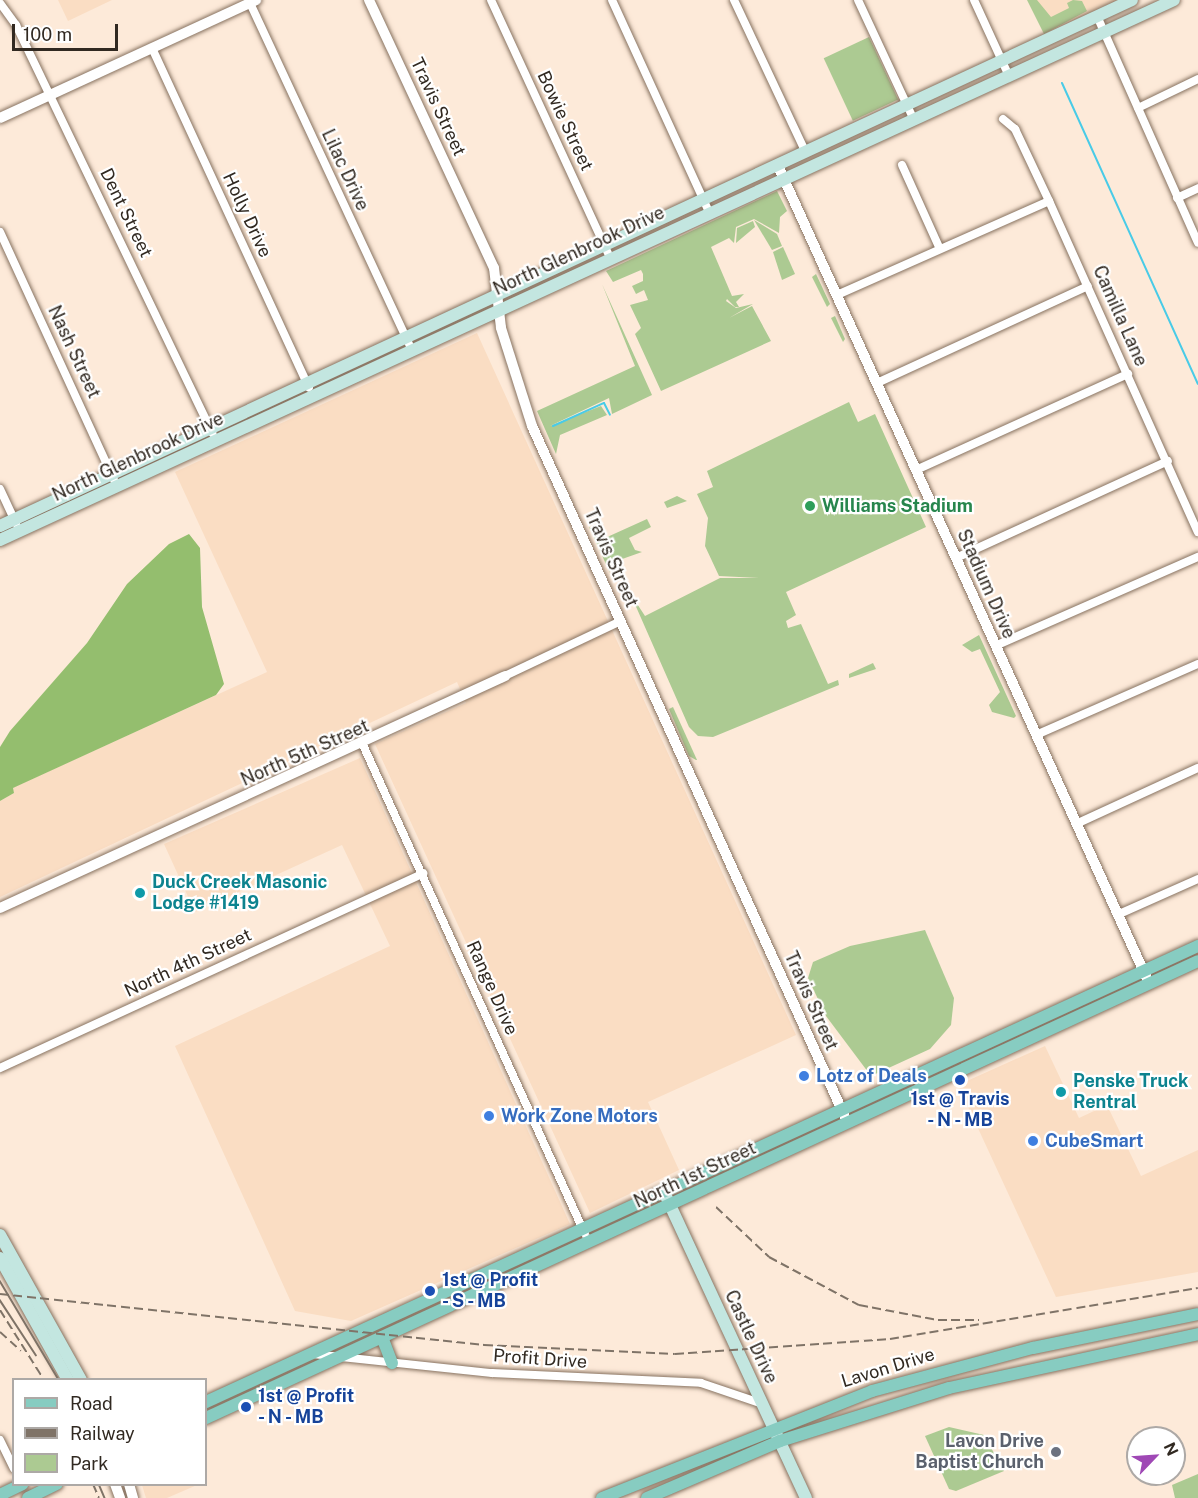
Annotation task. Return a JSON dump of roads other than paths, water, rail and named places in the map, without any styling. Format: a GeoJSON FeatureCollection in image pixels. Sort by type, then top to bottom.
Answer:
{"type":"FeatureCollection","features":[{"type":"Feature","properties":{"kind":"main road","name":"North Glenbrook Drive"},"geometry":{"type":"LineString","coordinates":[[0,526],[17,525],[117,486],[216,441],[311,390],[910,112],[1002,61],[1132,0]]}},
{"type":"Feature","properties":{"kind":"main road","name":"North Glenbrook Drive"},"geometry":{"type":"LineString","coordinates":[[780,172],[806,153],[1009,76],[1174,0]]}},
{"type":"Feature","properties":{"kind":"main road","name":"North Glenbrook Drive"},"geometry":{"type":"LineString","coordinates":[[0,540],[17,525],[112,474],[210,429],[311,390]]}},
{"type":"Feature","properties":{"kind":"main road","name":"North 1st Street"},"geometry":{"type":"LineString","coordinates":[[207,1402],[842,1110],[934,1065],[1198,946]]}},
{"type":"Feature","properties":{"kind":"main road","name":"North 1st Street"},"geometry":{"type":"LineString","coordinates":[[207,1418],[590,1244],[1198,961]]}},
{"type":"Feature","properties":{"kind":"main road"},"geometry":{"type":"LineString","coordinates":[[934,1065],[941,1080]]}},
{"type":"Feature","properties":{"kind":"main road"},"geometry":{"type":"LineString","coordinates":[[819,1120],[825,1134]]}},
{"type":"Feature","properties":{"kind":"main road","name":"Castle Drive"},"geometry":{"type":"LineString","coordinates":[[664,1192],[806,1498]]}},
{"type":"Feature","properties":{"kind":"main road"},"geometry":{"type":"LineString","coordinates":[[0,1235],[60,1351],[67,1378]]}},
{"type":"Feature","properties":{"kind":"main road"},"geometry":{"type":"LineString","coordinates":[[0,1258],[80,1378]]}},
{"type":"Feature","properties":{"kind":"main road"},"geometry":{"type":"LineString","coordinates":[[450,1290],[456,1303]]}},
{"type":"Feature","properties":{"kind":"main road","name":"Lavon Drive"},"geometry":{"type":"LineString","coordinates":[[602,1498],[773,1426],[933,1372],[1106,1332],[1198,1314]]}},
{"type":"Feature","properties":{"kind":"main road"},"geometry":{"type":"LineString","coordinates":[[1106,1332],[1112,1350]]}},
{"type":"Feature","properties":{"kind":"main road","name":"Lavon Drive"},"geometry":{"type":"LineString","coordinates":[[647,1498],[780,1441],[979,1380],[1112,1350],[1198,1334]]}},
{"type":"Feature","properties":{"kind":"main road"},"geometry":{"type":"LineString","coordinates":[[382,1337],[392,1363]]}},
{"type":"Feature","properties":{"kind":"main road"},"geometry":{"type":"LineString","coordinates":[[979,1380],[988,1365],[1034,1348]]}},
{"type":"Feature","properties":{"kind":"main road"},"geometry":{"type":"LineString","coordinates":[[0,1495],[20,1486]]}},
{"type":"Feature","properties":{"kind":"main road"},"geometry":{"type":"LineString","coordinates":[[27,1498],[55,1486]]}},
{"type":"Feature","properties":{"kind":"street","name":"Travis Street"},"geometry":{"type":"LineString","coordinates":[[369,0],[494,268],[499,301],[532,426],[848,1123]]}},
{"type":"Feature","properties":{"kind":"street","name":"Bowie Street"},"geometry":{"type":"LineString","coordinates":[[490,0],[607,252]]}},
{"type":"Feature","properties":{"kind":"street"},"geometry":{"type":"LineString","coordinates":[[612,0],[707,206]]}},
{"type":"Feature","properties":{"kind":"street"},"geometry":{"type":"LineString","coordinates":[[734,0],[806,153]]}},
{"type":"Feature","properties":{"kind":"street"},"geometry":{"type":"LineString","coordinates":[[858,0],[910,112]]}},
{"type":"Feature","properties":{"kind":"street"},"geometry":{"type":"LineString","coordinates":[[974,0],[1009,76]]}},
{"type":"Feature","properties":{"kind":"street"},"geometry":{"type":"LineString","coordinates":[[0,118],[253,2]]}},
{"type":"Feature","properties":{"kind":"street","name":"Lilac Drive"},"geometry":{"type":"LineString","coordinates":[[253,2],[409,344]]}},
{"type":"Feature","properties":{"kind":"street","name":"Dent Street"},"geometry":{"type":"LineString","coordinates":[[0,3],[50,95],[216,441]]}},
{"type":"Feature","properties":{"kind":"street"},"geometry":{"type":"LineString","coordinates":[[1097,16],[1198,243]]}},
{"type":"Feature","properties":{"kind":"street","name":"Holly Drive"},"geometry":{"type":"LineString","coordinates":[[152,48],[311,390]]}},
{"type":"Feature","properties":{"kind":"street"},"geometry":{"type":"LineString","coordinates":[[1138,108],[1198,79]]}},
{"type":"Feature","properties":{"kind":"street","name":"Camilla Lane"},"geometry":{"type":"LineString","coordinates":[[1003,119],[1015,129],[1049,201],[1198,532]]}},
{"type":"Feature","properties":{"kind":"street"},"geometry":{"type":"LineString","coordinates":[[902,165],[940,249]]}},
{"type":"Feature","properties":{"kind":"street","name":"Stadium Drive"},"geometry":{"type":"LineString","coordinates":[[780,172],[1149,983]]}},
{"type":"Feature","properties":{"kind":"street"},"geometry":{"type":"LineString","coordinates":[[1177,198],[1198,188]]}},
{"type":"Feature","properties":{"kind":"street"},"geometry":{"type":"LineString","coordinates":[[837,295],[1049,201]]}},
{"type":"Feature","properties":{"kind":"street","name":"Nash Street"},"geometry":{"type":"LineString","coordinates":[[0,232],[117,486]]}},
{"type":"Feature","properties":{"kind":"street"},"geometry":{"type":"LineString","coordinates":[[877,383],[1088,286]]}},
{"type":"Feature","properties":{"kind":"street"},"geometry":{"type":"LineString","coordinates":[[916,470],[1128,374]]}},
{"type":"Feature","properties":{"kind":"street"},"geometry":{"type":"LineString","coordinates":[[956,558],[1168,461]]}},
{"type":"Feature","properties":{"kind":"street"},"geometry":{"type":"LineString","coordinates":[[0,489],[17,525]]}},
{"type":"Feature","properties":{"kind":"street"},"geometry":{"type":"LineString","coordinates":[[995,645],[1198,557]]}},
{"type":"Feature","properties":{"kind":"street","name":"North 5th Street"},"geometry":{"type":"LineString","coordinates":[[0,908],[363,745],[621,621]]}},
{"type":"Feature","properties":{"kind":"street"},"geometry":{"type":"LineString","coordinates":[[1036,735],[1198,664]]}},
{"type":"Feature","properties":{"kind":"street","name":"Range Drive"},"geometry":{"type":"LineString","coordinates":[[363,745],[590,1244]]}},
{"type":"Feature","properties":{"kind":"street"},"geometry":{"type":"LineString","coordinates":[[1076,824],[1198,768]]}},
{"type":"Feature","properties":{"kind":"street","name":"North 4th Street"},"geometry":{"type":"LineString","coordinates":[[0,1068],[423,873]]}},
{"type":"Feature","properties":{"kind":"street"},"geometry":{"type":"LineString","coordinates":[[1117,915],[1198,879]]}},
{"type":"Feature","properties":{"kind":"street","name":"Profit Drive"},"geometry":{"type":"LineString","coordinates":[[312,1354],[392,1363],[701,1383],[763,1404]]}},
{"type":"Feature","properties":{"kind":"street"},"geometry":{"type":"LineString","coordinates":[[0,1440],[12,1465]]}},
{"type":"Feature","properties":{"kind":"waterway"},"geometry":{"type":"LineString","coordinates":[[1062,83],[1198,384]]}},
{"type":"Feature","properties":{"kind":"waterway"},"geometry":{"type":"LineString","coordinates":[[553,426],[604,403],[610,415]]}},
{"type":"Feature","properties":{"kind":"tram line"},"geometry":{"type":"LineString","coordinates":[[0,1281],[58,1378]]}},
{"type":"Feature","properties":{"kind":"tram line"},"geometry":{"type":"LineString","coordinates":[[0,1300],[36,1355]]}},
{"type":"Feature","properties":{"kind":"tram line"},"geometry":{"type":"LineString","coordinates":[[100,1486],[105,1498]]}},
{"type":"Feature","properties":{"kind":"railway"},"geometry":{"type":"LineString","coordinates":[[716,1207],[769,1257],[859,1305],[938,1320],[979,1320]]}},
{"type":"Feature","properties":{"kind":"railway"},"geometry":{"type":"LineString","coordinates":[[0,1294],[484,1345],[675,1354],[890,1339],[1198,1288]]}},
{"type":"Feature","properties":{"kind":"railway"},"geometry":{"type":"LineString","coordinates":[[0,1310],[43,1378]]}},
{"type":"Feature","properties":{"kind":"railway"},"geometry":{"type":"LineString","coordinates":[[0,1332],[21,1351]]}},
{"type":"Feature","properties":{"kind":"railway"},"geometry":{"type":"LineString","coordinates":[[94,1486],[99,1498]]}},
{"type":"Feature","properties":{"kind":"place","name":"Williams Stadium"},"geometry":{"type":"Point","coordinates":[810,506]}},
{"type":"Feature","properties":{"kind":"place","name":"Duck Creek Masonic Lodge #1419"},"geometry":{"type":"Point","coordinates":[140,893]}},
{"type":"Feature","properties":{"kind":"place","name":"Lotz of Deals"},"geometry":{"type":"Point","coordinates":[804,1076]}},
{"type":"Feature","properties":{"kind":"place","name":"1st @ Travis - N - MB"},"geometry":{"type":"Point","coordinates":[960,1080]}},
{"type":"Feature","properties":{"kind":"place","name":"Penske Truck Rentral"},"geometry":{"type":"Point","coordinates":[1061,1092]}},
{"type":"Feature","properties":{"kind":"place","name":"Work Zone Motors"},"geometry":{"type":"Point","coordinates":[489,1116]}},
{"type":"Feature","properties":{"kind":"place","name":"CubeSmart"},"geometry":{"type":"Point","coordinates":[1033,1141]}},
{"type":"Feature","properties":{"kind":"place","name":"1st @ Profit - S - MB"},"geometry":{"type":"Point","coordinates":[430,1291]}},
{"type":"Feature","properties":{"kind":"place","name":"1st @ Profit - N - MB"},"geometry":{"type":"Point","coordinates":[246,1407]}},
{"type":"Feature","properties":{"kind":"place","name":"Lavon Drive Baptist Church"},"geometry":{"type":"Point","coordinates":[1056,1452]}}]}
